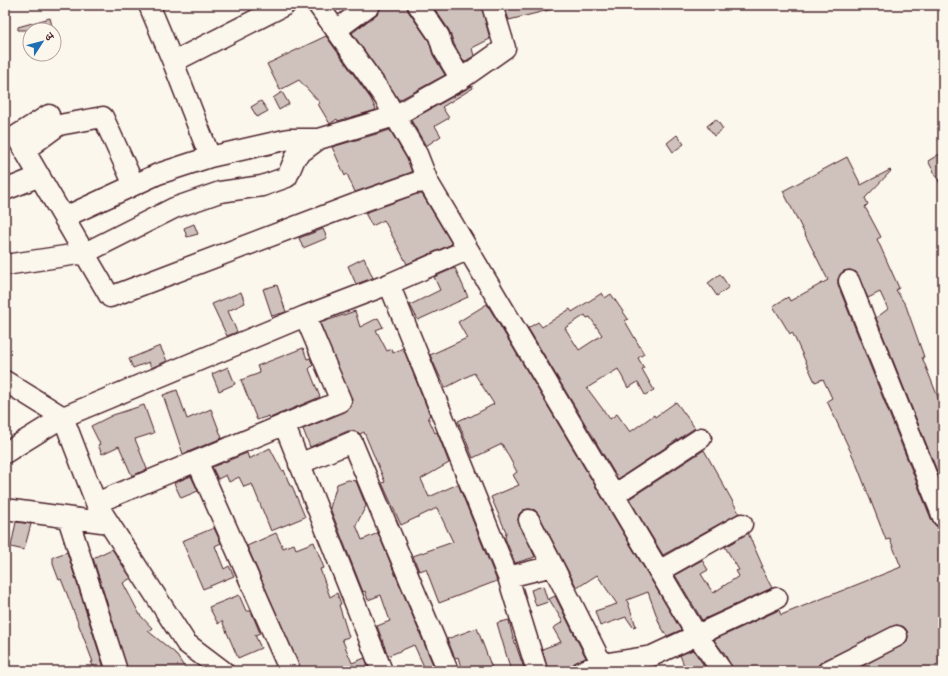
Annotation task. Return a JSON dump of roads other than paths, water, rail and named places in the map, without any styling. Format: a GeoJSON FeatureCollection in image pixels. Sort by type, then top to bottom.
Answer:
{"type":"FeatureCollection","features":[{"type":"Feature","properties":{"kind":"street"},"geometry":{"type":"LineString","coordinates":[[149,5],[210,156]]}},
{"type":"Feature","properties":{"kind":"street"},"geometry":{"type":"LineString","coordinates":[[173,62],[285,5]]}},
{"type":"Feature","properties":{"kind":"street"},"geometry":{"type":"LineString","coordinates":[[318,5],[384,97],[417,154],[428,182],[467,250],[697,635],[722,671]]}},
{"type":"Feature","properties":{"kind":"street"},"geometry":{"type":"LineString","coordinates":[[336,30],[370,5]]}},
{"type":"Feature","properties":{"kind":"street"},"geometry":{"type":"LineString","coordinates":[[418,5],[439,36],[443,49],[462,79]]}},
{"type":"Feature","properties":{"kind":"street"},"geometry":{"type":"LineString","coordinates":[[65,217],[158,174],[210,156],[289,139],[319,139],[395,116],[462,79],[505,48],[492,5]]}},
{"type":"Feature","properties":{"kind":"street"},"geometry":{"type":"LineString","coordinates":[[49,114],[16,136],[65,217],[110,297],[355,204],[415,183],[428,182]]}},
{"type":"Feature","properties":{"kind":"street"},"geometry":{"type":"LineString","coordinates":[[24,150],[59,125],[103,117],[134,185]]}},
{"type":"Feature","properties":{"kind":"street"},"geometry":{"type":"LineString","coordinates":[[5,266],[85,252],[174,208],[220,192],[262,186],[287,178],[296,156],[319,139]]}},
{"type":"Feature","properties":{"kind":"street"},"geometry":{"type":"LineString","coordinates":[[5,190],[40,176]]}},
{"type":"Feature","properties":{"kind":"street"},"geometry":{"type":"LineString","coordinates":[[5,453],[64,417],[305,316],[389,284],[467,250]]}},
{"type":"Feature","properties":{"kind":"street"},"geometry":{"type":"LineString","coordinates":[[849,281],[943,517]]}},
{"type":"Feature","properties":{"kind":"street"},"geometry":{"type":"LineString","coordinates":[[389,284],[508,577],[537,671]]}},
{"type":"Feature","properties":{"kind":"street"},"geometry":{"type":"LineString","coordinates":[[96,503],[341,401],[305,316]]}},
{"type":"Feature","properties":{"kind":"street"},"geometry":{"type":"LineString","coordinates":[[5,380],[64,417],[96,503],[186,643],[223,671]]}},
{"type":"Feature","properties":{"kind":"street"},"geometry":{"type":"LineString","coordinates":[[284,424],[382,671]]}},
{"type":"Feature","properties":{"kind":"street"},"geometry":{"type":"LineString","coordinates":[[614,495],[700,438]]}},
{"type":"Feature","properties":{"kind":"street"},"geometry":{"type":"LineString","coordinates":[[299,464],[352,442],[448,671]]}},
{"type":"Feature","properties":{"kind":"street"},"geometry":{"type":"LineString","coordinates":[[197,461],[290,671]]}},
{"type":"Feature","properties":{"kind":"street"},"geometry":{"type":"LineString","coordinates":[[5,509],[109,523]]}},
{"type":"Feature","properties":{"kind":"street"},"geometry":{"type":"LineString","coordinates":[[68,518],[117,671]]}},
{"type":"Feature","properties":{"kind":"street"},"geometry":{"type":"LineString","coordinates":[[529,520],[602,664]]}},
{"type":"Feature","properties":{"kind":"street"},"geometry":{"type":"LineString","coordinates":[[658,570],[742,524]]}},
{"type":"Feature","properties":{"kind":"street"},"geometry":{"type":"LineString","coordinates":[[508,577],[553,566]]}},
{"type":"Feature","properties":{"kind":"street"},"geometry":{"type":"LineString","coordinates":[[583,671],[602,664],[652,656],[777,598]]}},
{"type":"Feature","properties":{"kind":"street"},"geometry":{"type":"LineString","coordinates":[[828,671],[897,636]]}}]}
